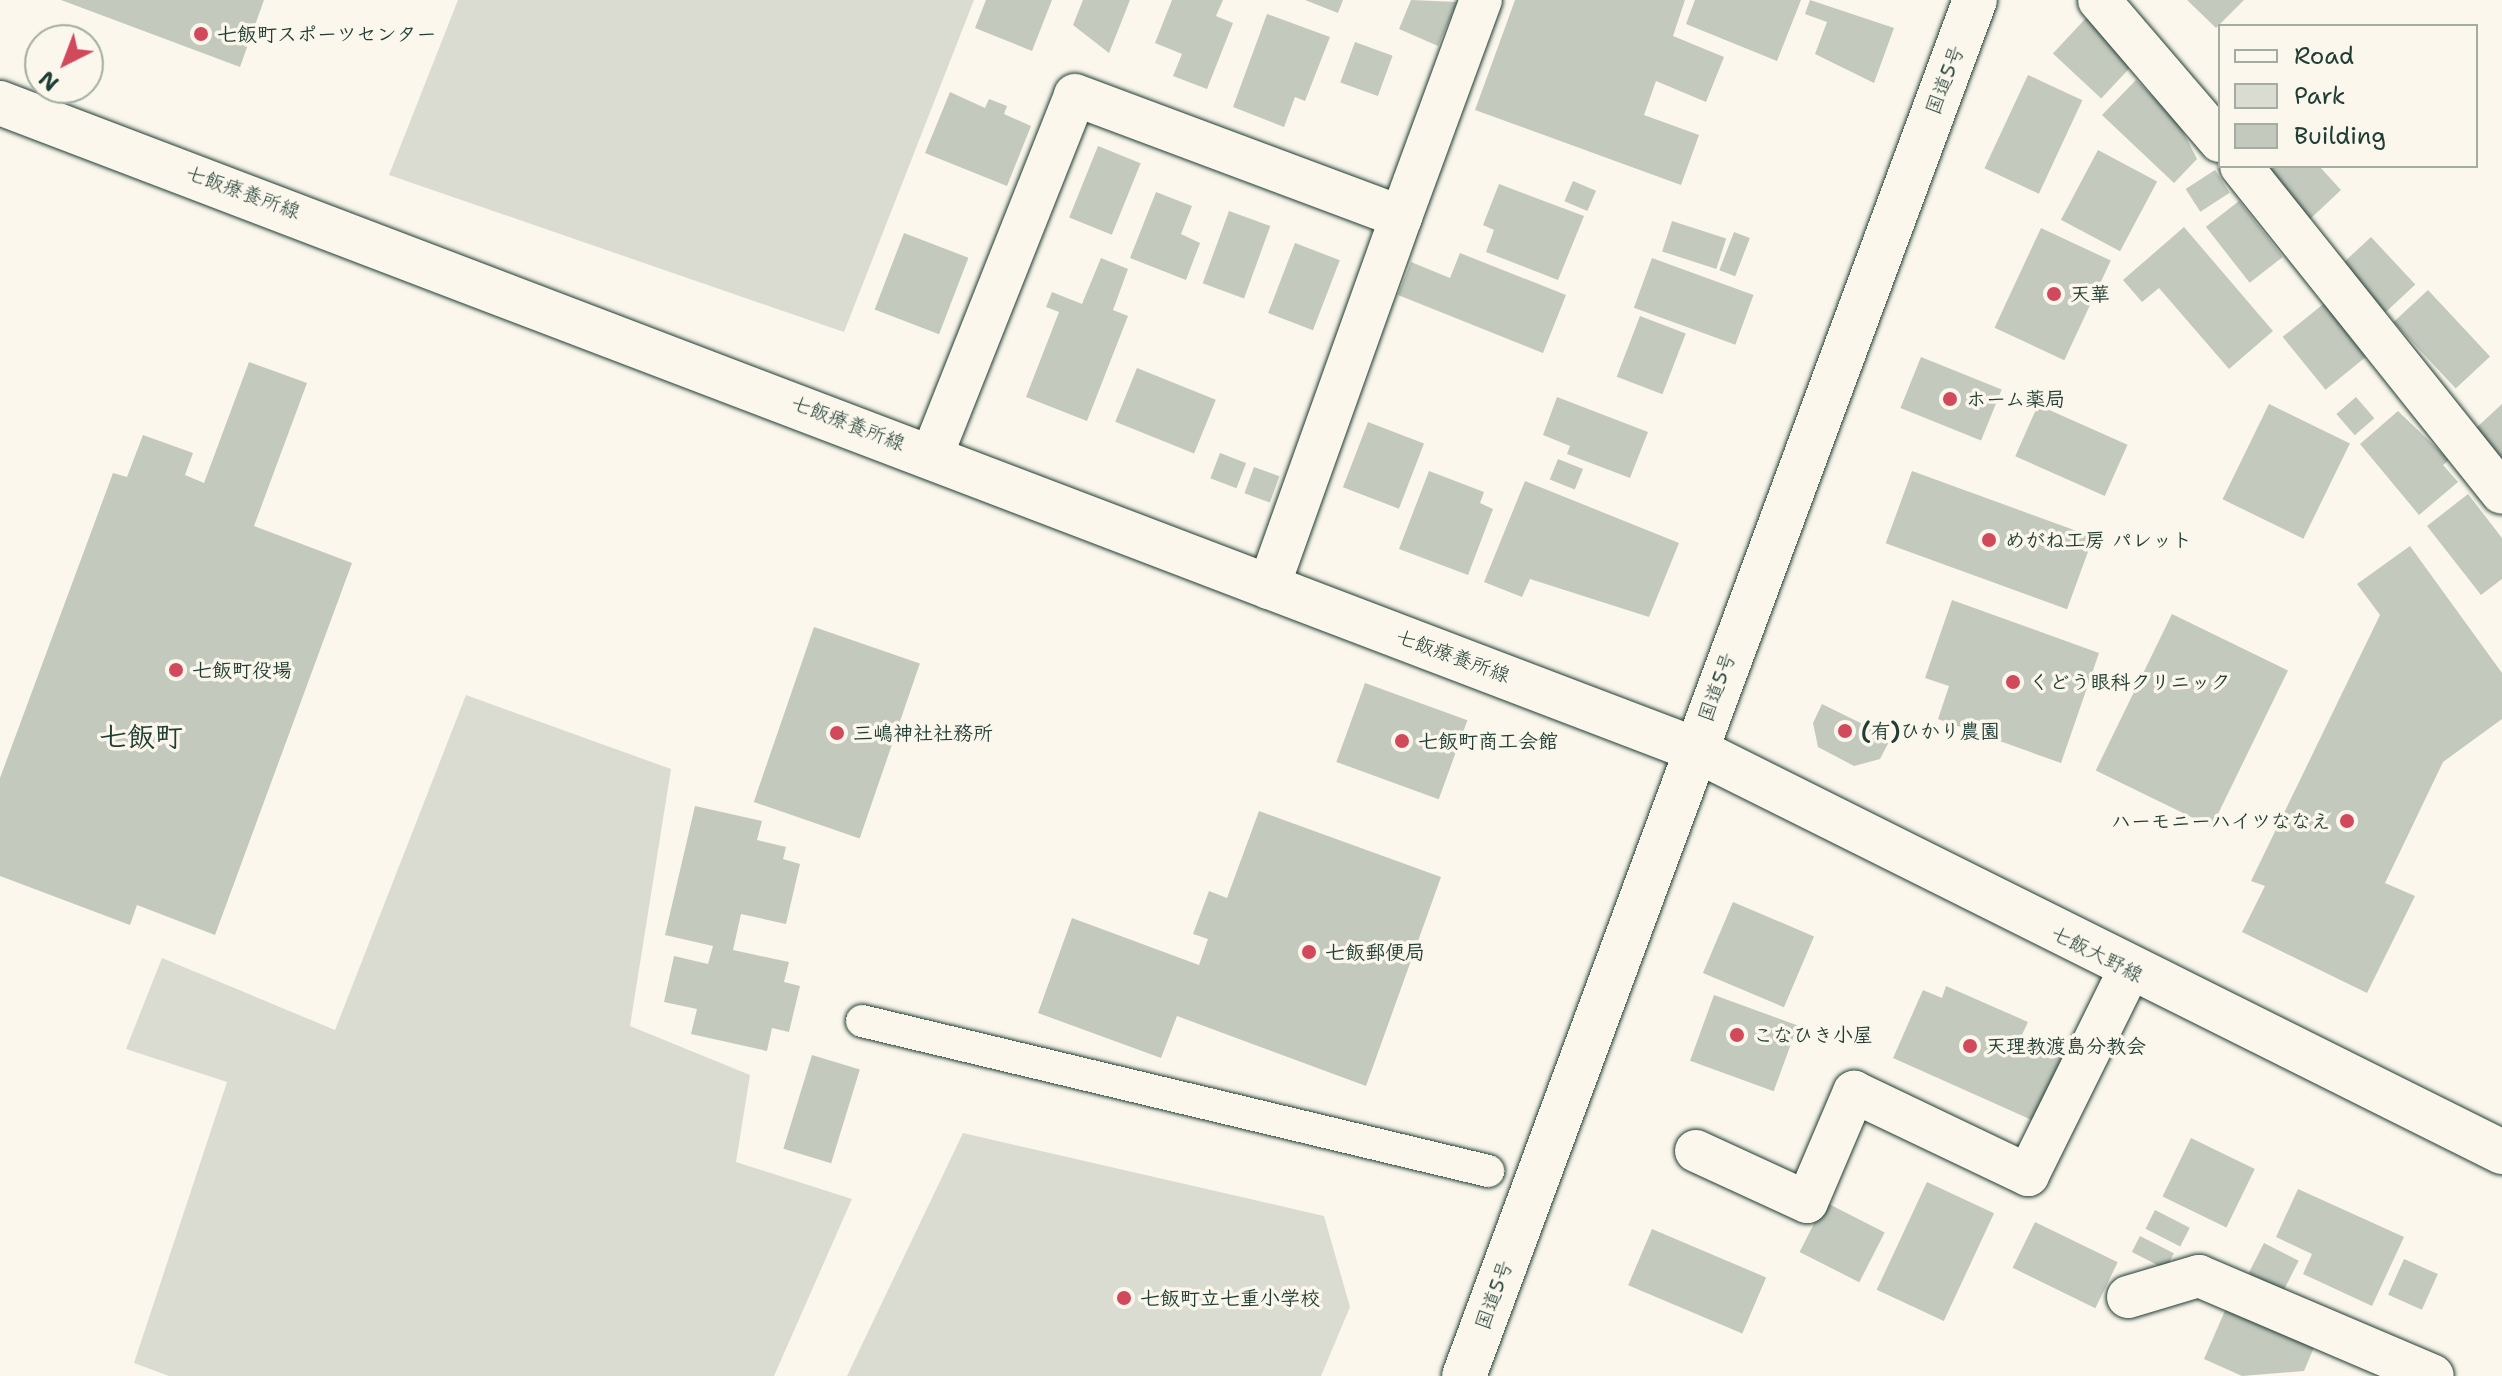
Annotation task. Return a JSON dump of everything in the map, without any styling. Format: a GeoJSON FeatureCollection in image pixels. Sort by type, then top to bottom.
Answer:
{"type":"FeatureCollection","features":[{"type":"Feature","properties":{"kind":"main road","name":"国道5号"},"geometry":{"type":"LineString","coordinates":[[1464,1376],[1694,749],[1975,0]]}},
{"type":"Feature","properties":{"kind":"main road","name":"七飯療養所線"},"geometry":{"type":"LineString","coordinates":[[0,103],[932,455],[1268,588],[1694,749]]}},
{"type":"Feature","properties":{"kind":"main road","name":"七飯大野線"},"geometry":{"type":"LineString","coordinates":[[1694,749],[2129,971],[2502,1152]]}},
{"type":"Feature","properties":{"kind":"street"},"geometry":{"type":"LineString","coordinates":[[1268,588],[1481,0]]}},
{"type":"Feature","properties":{"kind":"street"},"geometry":{"type":"LineString","coordinates":[[2099,0],[2218,139]]}},
{"type":"Feature","properties":{"kind":"street"},"geometry":{"type":"LineString","coordinates":[[932,455],[1075,95],[1401,217]]}},
{"type":"Feature","properties":{"kind":"street"},"geometry":{"type":"LineString","coordinates":[[2243,168],[2502,493]]}},
{"type":"Feature","properties":{"kind":"street"},"geometry":{"type":"LineString","coordinates":[[1696,1151],[1807,1202],[1854,1092],[2028,1175],[2129,971]]}},
{"type":"Feature","properties":{"kind":"street"},"geometry":{"type":"LineString","coordinates":[[862,1021],[1488,1171]]}},
{"type":"Feature","properties":{"kind":"street"},"geometry":{"type":"LineString","coordinates":[[2128,1297],[2199,1276],[2433,1376]]}},
{"type":"Feature","properties":{"kind":"green space"},"geometry":{"type":"Polygon","coordinates":[[[458,0],[974,0],[844,332],[389,175],[458,0]]]}},
{"type":"Feature","properties":{"kind":"green space"},"geometry":{"type":"Polygon","coordinates":[[[466,695],[671,769],[630,1026],[750,1075],[736,1162],[852,1199],[774,1376],[169,1376],[134,1363],[227,1082],[126,1049],[162,958],[335,1030],[466,695]]]}},
{"type":"Feature","properties":{"kind":"green space","name":"七飯町立七重小学校"},"geometry":{"type":"Polygon","coordinates":[[[963,1133],[1324,1216],[1350,1307],[1321,1376],[847,1376],[963,1133]]]}},
{"type":"Feature","properties":{"kind":"building","name":"七飯町スポーツセンター"},"geometry":{"type":"Polygon","coordinates":[[[61,0],[264,0],[240,67],[61,0]]]}},
{"type":"Feature","properties":{"kind":"building"},"geometry":{"type":"Polygon","coordinates":[[[986,0],[1052,0],[1032,51],[975,28],[986,0]]]}},
{"type":"Feature","properties":{"kind":"building"},"geometry":{"type":"Polygon","coordinates":[[[1083,0],[1130,0],[1109,53],[1073,25],[1083,0]]]}},
{"type":"Feature","properties":{"kind":"building"},"geometry":{"type":"Polygon","coordinates":[[[1172,0],[1223,0],[1216,16],[1233,23],[1207,89],[1173,76],[1182,54],[1155,43],[1172,0]]]}},
{"type":"Feature","properties":{"kind":"building"},"geometry":{"type":"Polygon","coordinates":[[[1305,0],[1343,0],[1338,13],[1305,0]]]}},
{"type":"Feature","properties":{"kind":"building"},"geometry":{"type":"Polygon","coordinates":[[[1411,0],[1457,2],[1438,46],[1399,29],[1411,0]]]}},
{"type":"Feature","properties":{"kind":"building"},"geometry":{"type":"Polygon","coordinates":[[[1515,0],[1685,0],[1673,36],[1724,57],[1706,102],[1656,81],[1644,115],[1699,135],[1681,185],[1475,110],[1515,0]]]}},
{"type":"Feature","properties":{"kind":"building"},"geometry":{"type":"Polygon","coordinates":[[[1695,0],[1801,0],[1777,61],[1686,24],[1695,0]]]}},
{"type":"Feature","properties":{"kind":"building"},"geometry":{"type":"Polygon","coordinates":[[[1810,0],[1894,28],[1874,83],[1815,54],[1827,22],[1805,14],[1810,0]]]}},
{"type":"Feature","properties":{"kind":"building"},"geometry":{"type":"Polygon","coordinates":[[[2187,0],[2244,0],[2216,28],[2187,0]]]}},
{"type":"Feature","properties":{"kind":"building"},"geometry":{"type":"Polygon","coordinates":[[[1267,14],[1330,37],[1305,101],[1295,97],[1284,127],[1233,107],[1267,14]]]}},
{"type":"Feature","properties":{"kind":"building"},"geometry":{"type":"Polygon","coordinates":[[[2087,17],[2135,62],[2101,99],[2053,54],[2087,17]]]}},
{"type":"Feature","properties":{"kind":"building"},"geometry":{"type":"Polygon","coordinates":[[[1355,42],[1393,56],[1378,96],[1340,82],[1355,42]]]}},
{"type":"Feature","properties":{"kind":"building"},"geometry":{"type":"Polygon","coordinates":[[[2028,75],[2082,100],[2039,194],[1984,168],[2028,75]]]}},
{"type":"Feature","properties":{"kind":"building"},"geometry":{"type":"Polygon","coordinates":[[[2136,80],[2177,120],[2197,159],[2174,183],[2102,115],[2136,80]]]}},
{"type":"Feature","properties":{"kind":"building"},"geometry":{"type":"Polygon","coordinates":[[[950,92],[985,108],[989,99],[1007,106],[1004,114],[1031,126],[1007,186],[925,153],[950,92]]]}},
{"type":"Feature","properties":{"kind":"building"},"geometry":{"type":"Polygon","coordinates":[[[1098,146],[1141,163],[1112,235],[1069,217],[1098,146]]]}},
{"type":"Feature","properties":{"kind":"building"},"geometry":{"type":"Polygon","coordinates":[[[2098,150],[2157,181],[2120,251],[2061,220],[2098,150]]]}},
{"type":"Feature","properties":{"kind":"building"},"geometry":{"type":"Polygon","coordinates":[[[2262,168],[2321,168],[2341,190],[2309,220],[2262,168]]]}},
{"type":"Feature","properties":{"kind":"building"},"geometry":{"type":"Polygon","coordinates":[[[2215,170],[2230,193],[2200,212],[2186,189],[2215,170]]]}},
{"type":"Feature","properties":{"kind":"building"},"geometry":{"type":"Polygon","coordinates":[[[1573,181],[1596,191],[1587,211],[1564,201],[1573,181]]]}},
{"type":"Feature","properties":{"kind":"building"},"geometry":{"type":"Polygon","coordinates":[[[1499,184],[1584,216],[1558,280],[1486,252],[1494,230],[1483,225],[1499,184]]]}},
{"type":"Feature","properties":{"kind":"building"},"geometry":{"type":"Polygon","coordinates":[[[1156,192],[1192,206],[1181,234],[1200,243],[1186,280],[1130,258],[1156,192]]]}},
{"type":"Feature","properties":{"kind":"building"},"geometry":{"type":"Polygon","coordinates":[[[2239,201],[2283,257],[2250,283],[2206,227],[2239,201]]]}},
{"type":"Feature","properties":{"kind":"building"},"geometry":{"type":"Polygon","coordinates":[[[1229,211],[1270,226],[1244,298],[1203,283],[1229,211]]]}},
{"type":"Feature","properties":{"kind":"building"},"geometry":{"type":"Polygon","coordinates":[[[1672,221],[1726,239],[1716,269],[1662,251],[1672,221]]]}},
{"type":"Feature","properties":{"kind":"building"},"geometry":{"type":"Polygon","coordinates":[[[2184,227],[2273,331],[2229,369],[2159,288],[2142,302],[2123,280],[2184,227]]]}},
{"type":"Feature","properties":{"kind":"building","name":"天華"},"geometry":{"type":"Polygon","coordinates":[[[2041,228],[2111,261],[2064,360],[1995,328],[2041,228]]]}},
{"type":"Feature","properties":{"kind":"building"},"geometry":{"type":"Polygon","coordinates":[[[1734,232],[1750,238],[1735,276],[1719,270],[1734,232]]]}},
{"type":"Feature","properties":{"kind":"building"},"geometry":{"type":"Polygon","coordinates":[[[904,233],[968,258],[939,334],[875,310],[904,233]]]}},
{"type":"Feature","properties":{"kind":"building"},"geometry":{"type":"Polygon","coordinates":[[[2371,237],[2415,285],[2383,315],[2339,267],[2371,237]]]}},
{"type":"Feature","properties":{"kind":"building"},"geometry":{"type":"Polygon","coordinates":[[[1295,243],[1340,260],[1313,330],[1268,313],[1295,243]]]}},
{"type":"Feature","properties":{"kind":"building"},"geometry":{"type":"Polygon","coordinates":[[[1460,253],[1566,295],[1543,353],[1398,295],[1411,262],[1450,278],[1460,253]]]}},
{"type":"Feature","properties":{"kind":"building"},"geometry":{"type":"Polygon","coordinates":[[[1101,258],[1128,269],[1113,310],[1128,316],[1087,421],[1026,397],[1059,312],[1046,307],[1052,292],[1082,304],[1101,258]]]}},
{"type":"Feature","properties":{"kind":"building"},"geometry":{"type":"Polygon","coordinates":[[[1652,258],[1753,295],[1735,345],[1634,308],[1652,258]]]}},
{"type":"Feature","properties":{"kind":"building"},"geometry":{"type":"Polygon","coordinates":[[[2428,290],[2490,357],[2456,389],[2394,322],[2428,290]]]}},
{"type":"Feature","properties":{"kind":"building"},"geometry":{"type":"Polygon","coordinates":[[[2327,301],[2370,354],[2325,390],[2283,337],[2327,301]]]}},
{"type":"Feature","properties":{"kind":"building"},"geometry":{"type":"Polygon","coordinates":[[[1640,316],[1686,334],[1662,394],[1617,377],[1640,316]]]}},
{"type":"Feature","properties":{"kind":"building","name":"ホーム薬局"},"geometry":{"type":"Polygon","coordinates":[[[1921,357],[2002,390],[1981,441],[1900,408],[1921,357]]]}},
{"type":"Feature","properties":{"kind":"building","name":"七飯町役場"},"geometry":{"type":"Polygon","coordinates":[[[249,362],[307,383],[254,526],[352,563],[215,935],[137,905],[130,925],[0,876],[0,778],[113,473],[127,477],[143,435],[193,453],[185,475],[204,483],[249,362]]]}},
{"type":"Feature","properties":{"kind":"building"},"geometry":{"type":"Polygon","coordinates":[[[1137,368],[1216,400],[1194,454],[1115,422],[1137,368]]]}},
{"type":"Feature","properties":{"kind":"building"},"geometry":{"type":"Polygon","coordinates":[[[1557,397],[1648,432],[1630,478],[1567,454],[1570,446],[1543,435],[1557,397]]]}},
{"type":"Feature","properties":{"kind":"building"},"geometry":{"type":"Polygon","coordinates":[[[2356,397],[2374,418],[2355,435],[2336,414],[2356,397]]]}},
{"type":"Feature","properties":{"kind":"building"},"geometry":{"type":"Polygon","coordinates":[[[2269,404],[2350,443],[2303,539],[2223,499],[2269,404]]]}},
{"type":"Feature","properties":{"kind":"building"},"geometry":{"type":"Polygon","coordinates":[[[2502,404],[2502,459],[2475,429],[2502,404]]]}},
{"type":"Feature","properties":{"kind":"building"},"geometry":{"type":"Polygon","coordinates":[[[2038,405],[2128,445],[2105,496],[2015,456],[2038,405]]]}},
{"type":"Feature","properties":{"kind":"building"},"geometry":{"type":"Polygon","coordinates":[[[2398,411],[2449,460],[2443,465],[2458,482],[2419,515],[2360,444],[2398,411]]]}},
{"type":"Feature","properties":{"kind":"building"},"geometry":{"type":"Polygon","coordinates":[[[1368,422],[1424,444],[1399,509],[1343,487],[1368,422]]]}},
{"type":"Feature","properties":{"kind":"building"},"geometry":{"type":"Polygon","coordinates":[[[1220,453],[1246,463],[1236,488],[1210,478],[1220,453]]]}},
{"type":"Feature","properties":{"kind":"building"},"geometry":{"type":"Polygon","coordinates":[[[1558,459],[1583,469],[1575,490],[1550,479],[1558,459]]]}},
{"type":"Feature","properties":{"kind":"building"},"geometry":{"type":"Polygon","coordinates":[[[1254,467],[1279,476],[1270,503],[1244,493],[1254,467]]]}},
{"type":"Feature","properties":{"kind":"building"},"geometry":{"type":"Polygon","coordinates":[[[1429,471],[1484,492],[1480,503],[1493,509],[1468,575],[1399,549],[1429,471]]]}},
{"type":"Feature","properties":{"kind":"building","name":"めがね工房 パレット"},"geometry":{"type":"Polygon","coordinates":[[[1912,471],[2093,537],[2067,609],[1886,543],[1912,471]]]}},
{"type":"Feature","properties":{"kind":"building"},"geometry":{"type":"Polygon","coordinates":[[[1525,481],[1679,543],[1649,617],[1530,579],[1522,597],[1484,582],[1525,481]]]}},
{"type":"Feature","properties":{"kind":"building"},"geometry":{"type":"Polygon","coordinates":[[[2468,494],[2502,538],[2502,579],[2481,595],[2427,526],[2468,494]]]}},
{"type":"Feature","properties":{"kind":"building","name":"ハーモニーハイツななえ"},"geometry":{"type":"Polygon","coordinates":[[[2410,546],[2502,673],[2502,719],[2443,762],[2385,883],[2415,896],[2367,993],[2242,932],[2265,886],[2251,881],[2380,615],[2357,584],[2410,546]]]}},
{"type":"Feature","properties":{"kind":"building","name":"くどう眼科クリニック"},"geometry":{"type":"Polygon","coordinates":[[[1952,600],[2099,653],[2061,763],[1938,719],[1949,686],[1925,678],[1952,600]]]}},
{"type":"Feature","properties":{"kind":"building"},"geometry":{"type":"Polygon","coordinates":[[[2172,614],[2288,671],[2212,827],[2096,770],[2172,614]]]}},
{"type":"Feature","properties":{"kind":"building","name":"三嶋神社社務所"},"geometry":{"type":"Polygon","coordinates":[[[814,627],[920,663],[860,838],[754,802],[814,627]]]}},
{"type":"Feature","properties":{"kind":"building","name":"七飯町商工会館"},"geometry":{"type":"Polygon","coordinates":[[[1365,683],[1467,720],[1439,799],[1336,762],[1365,683]]]}},
{"type":"Feature","properties":{"kind":"building","name":"(有)ひかり農園"},"geometry":{"type":"Polygon","coordinates":[[[1822,704],[1891,738],[1880,759],[1854,766],[1818,747],[1813,723],[1822,704]]]}},
{"type":"Feature","properties":{"kind":"building"},"geometry":{"type":"Polygon","coordinates":[[[695,806],[762,821],[757,840],[786,847],[783,859],[800,864],[786,924],[741,914],[733,950],[789,962],[784,982],[800,986],[789,1032],[772,1028],[767,1051],[691,1034],[697,1009],[664,1002],[674,956],[708,964],[713,946],[665,935],[695,806]]]}},
{"type":"Feature","properties":{"kind":"building","name":"七飯郵便局"},"geometry":{"type":"Polygon","coordinates":[[[1259,811],[1441,877],[1366,1086],[1177,1016],[1161,1058],[1038,1013],[1072,918],[1199,965],[1208,939],[1193,934],[1209,891],[1227,898],[1259,811]]]}},
{"type":"Feature","properties":{"kind":"building"},"geometry":{"type":"Polygon","coordinates":[[[1733,902],[1814,936],[1784,1007],[1703,973],[1733,902]]]}},
{"type":"Feature","properties":{"kind":"building","name":"天理教渡島分教会"},"geometry":{"type":"Polygon","coordinates":[[[1946,986],[2028,1022],[2021,1037],[2063,1056],[2034,1121],[1893,1058],[1923,990],[1942,998],[1946,986]]]}},
{"type":"Feature","properties":{"kind":"building","name":"こなひき小屋"},"geometry":{"type":"Polygon","coordinates":[[[1714,995],[1798,1025],[1774,1091],[1690,1061],[1714,995]]]}},
{"type":"Feature","properties":{"kind":"building"},"geometry":{"type":"Polygon","coordinates":[[[812,1055],[860,1070],[831,1163],[783,1149],[812,1055]]]}},
{"type":"Feature","properties":{"kind":"building"},"geometry":{"type":"Polygon","coordinates":[[[2191,1138],[2255,1169],[2226,1228],[2163,1196],[2191,1138]]]}},
{"type":"Feature","properties":{"kind":"building"},"geometry":{"type":"Polygon","coordinates":[[[1927,1182],[1994,1213],[1944,1321],[1877,1290],[1927,1182]]]}},
{"type":"Feature","properties":{"kind":"building"},"geometry":{"type":"Polygon","coordinates":[[[2298,1189],[2404,1237],[2372,1306],[2303,1274],[2312,1254],[2276,1237],[2298,1189]]]}},
{"type":"Feature","properties":{"kind":"building"},"geometry":{"type":"Polygon","coordinates":[[[1825,1202],[1885,1232],[1859,1282],[1800,1252],[1825,1202]]]}},
{"type":"Feature","properties":{"kind":"building"},"geometry":{"type":"Polygon","coordinates":[[[2155,1210],[2190,1228],[2180,1246],[2145,1229],[2155,1210]]]}},
{"type":"Feature","properties":{"kind":"building"},"geometry":{"type":"Polygon","coordinates":[[[2035,1222],[2118,1262],[2095,1308],[2013,1268],[2035,1222]]]}},
{"type":"Feature","properties":{"kind":"building"},"geometry":{"type":"Polygon","coordinates":[[[1652,1229],[1766,1277],[1742,1334],[1628,1285],[1652,1229]]]}},
{"type":"Feature","properties":{"kind":"building"},"geometry":{"type":"Polygon","coordinates":[[[2140,1236],[2174,1253],[2166,1269],[2132,1252],[2140,1236]]]}},
{"type":"Feature","properties":{"kind":"building"},"geometry":{"type":"Polygon","coordinates":[[[2264,1243],[2299,1261],[2283,1291],[2249,1273],[2264,1243]]]}},
{"type":"Feature","properties":{"kind":"building"},"geometry":{"type":"Polygon","coordinates":[[[2404,1259],[2438,1274],[2422,1310],[2388,1295],[2404,1259]]]}},
{"type":"Feature","properties":{"kind":"building"},"geometry":{"type":"Polygon","coordinates":[[[2227,1306],[2315,1345],[2304,1371],[2242,1376],[2204,1359],[2227,1306]]]}},
{"type":"Feature","properties":{"kind":"place","name":"七飯町スポーツセンター"},"geometry":{"type":"Point","coordinates":[201,34]}},
{"type":"Feature","properties":{"kind":"place","name":"天華"},"geometry":{"type":"Point","coordinates":[2054,294]}},
{"type":"Feature","properties":{"kind":"place","name":"ホーム薬局"},"geometry":{"type":"Point","coordinates":[1950,399]}},
{"type":"Feature","properties":{"kind":"place","name":"めがね工房 パレット"},"geometry":{"type":"Point","coordinates":[1989,540]}},
{"type":"Feature","properties":{"kind":"place","name":"七飯町役場"},"geometry":{"type":"Point","coordinates":[176,670]}},
{"type":"Feature","properties":{"kind":"place","name":"くどう眼科クリニック"},"geometry":{"type":"Point","coordinates":[2013,682]}},
{"type":"Feature","properties":{"kind":"place","name":"(有)ひかり農園"},"geometry":{"type":"Point","coordinates":[1845,731]}},
{"type":"Feature","properties":{"kind":"place","name":"三嶋神社社務所"},"geometry":{"type":"Point","coordinates":[837,733]}},
{"type":"Feature","properties":{"kind":"place","name":"七飯町商工会館"},"geometry":{"type":"Point","coordinates":[1402,741]}},
{"type":"Feature","properties":{"kind":"place","name":"ハーモニーハイツななえ"},"geometry":{"type":"Point","coordinates":[2347,821]}},
{"type":"Feature","properties":{"kind":"place","name":"七飯郵便局"},"geometry":{"type":"Point","coordinates":[1309,952]}},
{"type":"Feature","properties":{"kind":"place","name":"こなひき小屋"},"geometry":{"type":"Point","coordinates":[1737,1035]}},
{"type":"Feature","properties":{"kind":"place","name":"天理教渡島分教会"},"geometry":{"type":"Point","coordinates":[1970,1046]}},
{"type":"Feature","properties":{"kind":"place","name":"七飯町立七重小学校"},"geometry":{"type":"Point","coordinates":[1124,1298]}},
{"type":"Feature","properties":{"kind":"district","name":"七飯町"},"geometry":{"type":"Point","coordinates":[141,736]}}]}
